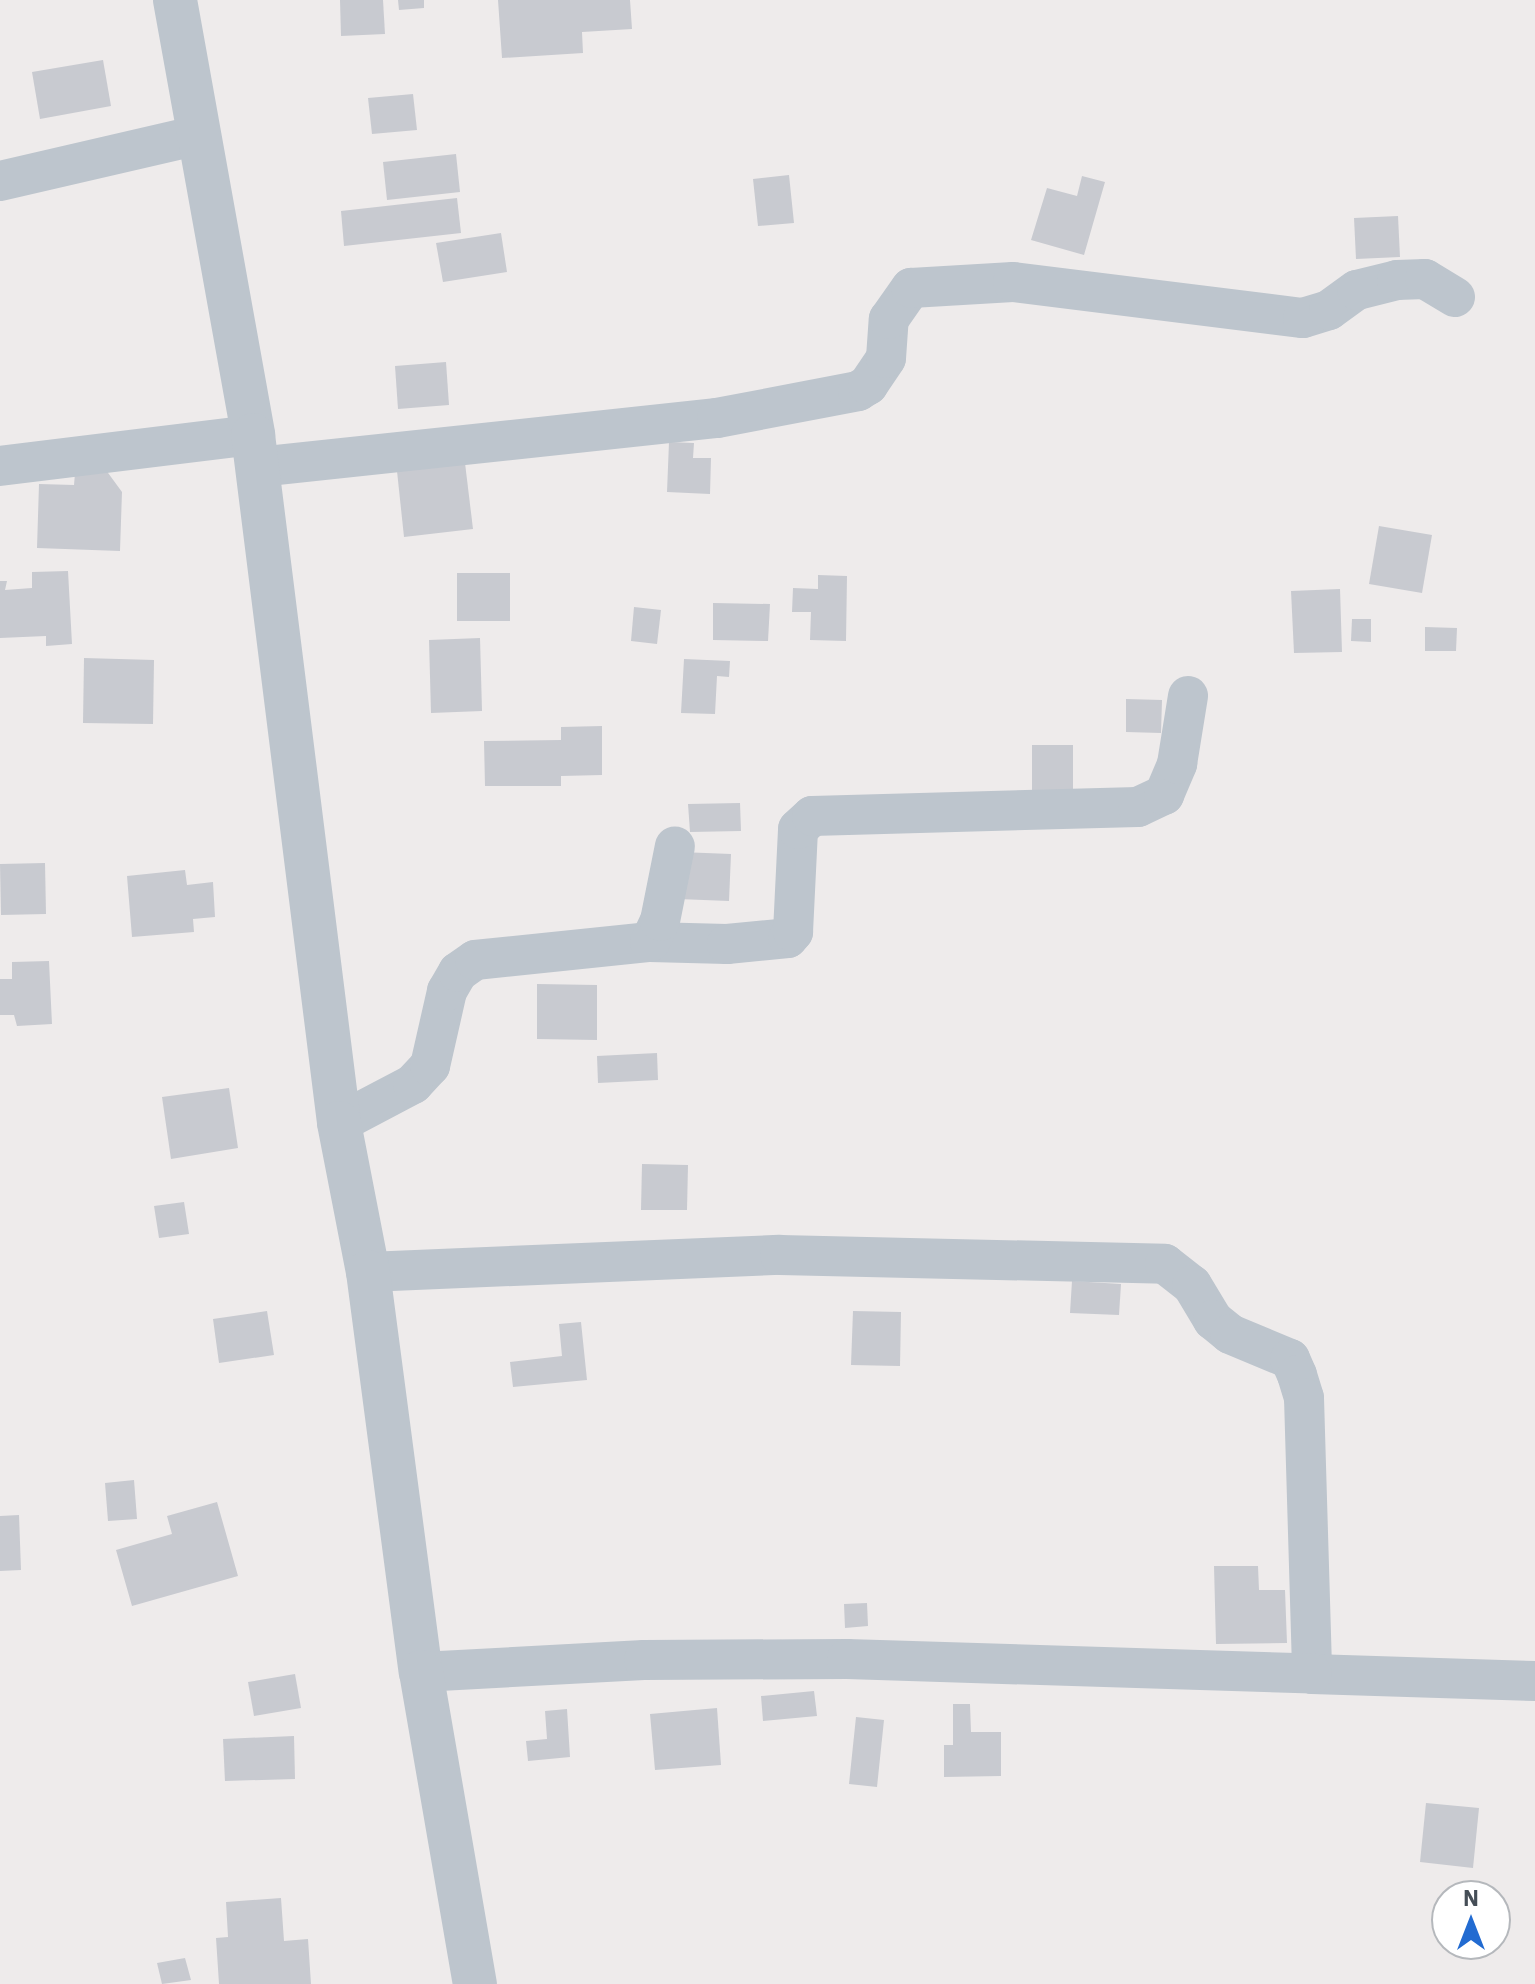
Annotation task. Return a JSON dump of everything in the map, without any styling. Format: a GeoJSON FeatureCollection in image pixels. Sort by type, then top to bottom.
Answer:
{"type":"FeatureCollection","features":[{"type":"Feature","properties":{"kind":"street"},"geometry":{"type":"LineString","coordinates":[[175,0],[255,451],[339,1123],[368,1272],[421,1672],[475,1984]]}},
{"type":"Feature","properties":{"kind":"street"},"geometry":{"type":"LineString","coordinates":[[0,181],[199,135]]}},
{"type":"Feature","properties":{"kind":"street"},"geometry":{"type":"LineString","coordinates":[[0,466],[717,418],[858,391],[868,385],[886,358],[889,319],[911,288],[1013,282],[1303,318],[1329,310],[1357,290],[1397,280],[1425,279],[1455,297]]}},
{"type":"Feature","properties":{"kind":"street"},"geometry":{"type":"LineString","coordinates":[[339,1123],[413,1084],[430,1066],[447,991],[458,972],[475,960],[650,942],[727,944],[788,938],[793,932],[798,829],[812,816],[1138,807],[1164,795],[1177,764],[1188,696]]}},
{"type":"Feature","properties":{"kind":"street"},"geometry":{"type":"LineString","coordinates":[[650,942],[660,921],[675,846]]}},
{"type":"Feature","properties":{"kind":"street"},"geometry":{"type":"LineString","coordinates":[[368,1272],[780,1255],[1165,1264],[1192,1285],[1213,1320],[1230,1334],[1276,1350],[1290,1359],[1297,1375],[1305,1413],[1312,1674]]}},
{"type":"Feature","properties":{"kind":"street"},"geometry":{"type":"LineString","coordinates":[[421,1672],[644,1660],[847,1659],[1535,1681]]}},
{"type":"Feature","properties":{"kind":"building"},"geometry":{"type":"Polygon","coordinates":[[[340,0],[383,0],[385,34],[341,36],[340,0]]]}},
{"type":"Feature","properties":{"kind":"building"},"geometry":{"type":"Polygon","coordinates":[[[398,0],[424,0],[424,8],[399,10],[398,0]]]}},
{"type":"Feature","properties":{"kind":"building"},"geometry":{"type":"Polygon","coordinates":[[[498,0],[630,0],[632,29],[582,32],[583,53],[502,58],[498,0]]]}},
{"type":"Feature","properties":{"kind":"building"},"geometry":{"type":"Polygon","coordinates":[[[103,60],[111,106],[40,119],[32,72],[103,60]]]}},
{"type":"Feature","properties":{"kind":"building"},"geometry":{"type":"Polygon","coordinates":[[[413,94],[417,130],[372,134],[368,98],[413,94]]]}},
{"type":"Feature","properties":{"kind":"building"},"geometry":{"type":"Polygon","coordinates":[[[456,154],[460,192],[387,200],[383,162],[456,154]]]}},
{"type":"Feature","properties":{"kind":"building"},"geometry":{"type":"Polygon","coordinates":[[[789,175],[794,223],[758,226],[753,179],[789,175]]]}},
{"type":"Feature","properties":{"kind":"building"},"geometry":{"type":"Polygon","coordinates":[[[1082,176],[1105,182],[1084,255],[1031,240],[1047,188],[1077,196],[1082,176]]]}},
{"type":"Feature","properties":{"kind":"building"},"geometry":{"type":"Polygon","coordinates":[[[457,198],[461,233],[344,246],[341,211],[457,198]]]}},
{"type":"Feature","properties":{"kind":"building"},"geometry":{"type":"Polygon","coordinates":[[[1398,216],[1400,257],[1356,259],[1354,218],[1398,216]]]}},
{"type":"Feature","properties":{"kind":"building"},"geometry":{"type":"Polygon","coordinates":[[[501,233],[507,272],[443,282],[436,243],[501,233]]]}},
{"type":"Feature","properties":{"kind":"building"},"geometry":{"type":"Polygon","coordinates":[[[446,362],[449,405],[398,409],[395,366],[446,362]]]}},
{"type":"Feature","properties":{"kind":"building"},"geometry":{"type":"Polygon","coordinates":[[[669,442],[694,443],[693,458],[711,458],[710,494],[667,492],[669,442]]]}},
{"type":"Feature","properties":{"kind":"building"},"geometry":{"type":"Polygon","coordinates":[[[465,463],[473,529],[404,537],[397,471],[465,463]]]}},
{"type":"Feature","properties":{"kind":"building"},"geometry":{"type":"Polygon","coordinates":[[[103,466],[122,492],[120,551],[37,548],[39,484],[74,485],[75,473],[103,466]]]}},
{"type":"Feature","properties":{"kind":"building"},"geometry":{"type":"Polygon","coordinates":[[[1379,526],[1432,535],[1422,593],[1369,584],[1379,526]]]}},
{"type":"Feature","properties":{"kind":"building"},"geometry":{"type":"Polygon","coordinates":[[[68,571],[72,644],[46,646],[46,636],[0,638],[0,581],[7,581],[5,590],[32,588],[32,572],[68,571]]]}},
{"type":"Feature","properties":{"kind":"building"},"geometry":{"type":"Polygon","coordinates":[[[457,573],[510,573],[510,621],[457,621],[457,573]]]}},
{"type":"Feature","properties":{"kind":"building"},"geometry":{"type":"Polygon","coordinates":[[[818,575],[847,576],[846,641],[810,640],[811,612],[792,612],[793,588],[818,589],[818,575]]]}},
{"type":"Feature","properties":{"kind":"building"},"geometry":{"type":"Polygon","coordinates":[[[1340,589],[1342,652],[1294,653],[1291,591],[1340,589]]]}},
{"type":"Feature","properties":{"kind":"building"},"geometry":{"type":"Polygon","coordinates":[[[713,603],[770,604],[768,641],[713,640],[713,603]]]}},
{"type":"Feature","properties":{"kind":"building"},"geometry":{"type":"Polygon","coordinates":[[[634,607],[661,610],[657,644],[631,641],[634,607]]]}},
{"type":"Feature","properties":{"kind":"building"},"geometry":{"type":"Polygon","coordinates":[[[1352,619],[1371,619],[1371,642],[1351,641],[1352,619]]]}},
{"type":"Feature","properties":{"kind":"building"},"geometry":{"type":"Polygon","coordinates":[[[1425,627],[1457,628],[1456,651],[1425,651],[1425,627]]]}},
{"type":"Feature","properties":{"kind":"building"},"geometry":{"type":"Polygon","coordinates":[[[480,638],[482,711],[431,713],[429,640],[480,638]]]}},
{"type":"Feature","properties":{"kind":"building"},"geometry":{"type":"Polygon","coordinates":[[[84,658],[154,660],[153,724],[83,723],[84,658]]]}},
{"type":"Feature","properties":{"kind":"building"},"geometry":{"type":"Polygon","coordinates":[[[684,659],[730,661],[729,677],[717,676],[715,714],[681,713],[684,659]]]}},
{"type":"Feature","properties":{"kind":"building"},"geometry":{"type":"Polygon","coordinates":[[[1126,699],[1162,700],[1161,733],[1126,732],[1126,699]]]}},
{"type":"Feature","properties":{"kind":"building"},"geometry":{"type":"Polygon","coordinates":[[[602,726],[602,775],[561,776],[561,786],[485,786],[484,741],[561,740],[561,727],[602,726]]]}},
{"type":"Feature","properties":{"kind":"building"},"geometry":{"type":"Polygon","coordinates":[[[1032,745],[1073,745],[1073,798],[1032,797],[1032,745]]]}},
{"type":"Feature","properties":{"kind":"building"},"geometry":{"type":"Polygon","coordinates":[[[740,803],[741,831],[690,832],[688,804],[740,803]]]}},
{"type":"Feature","properties":{"kind":"building"},"geometry":{"type":"Polygon","coordinates":[[[680,852],[731,854],[729,901],[678,899],[680,852]]]}},
{"type":"Feature","properties":{"kind":"building"},"geometry":{"type":"Polygon","coordinates":[[[45,863],[46,914],[1,915],[0,864],[45,863]]]}},
{"type":"Feature","properties":{"kind":"building"},"geometry":{"type":"Polygon","coordinates":[[[185,870],[187,885],[213,882],[215,917],[193,919],[194,932],[132,937],[127,876],[185,870]]]}},
{"type":"Feature","properties":{"kind":"building"},"geometry":{"type":"Polygon","coordinates":[[[49,961],[52,1024],[17,1026],[14,1015],[0,1015],[0,979],[12,979],[12,962],[49,961]]]}},
{"type":"Feature","properties":{"kind":"building"},"geometry":{"type":"Polygon","coordinates":[[[537,984],[597,985],[597,1040],[537,1039],[537,984]]]}},
{"type":"Feature","properties":{"kind":"building"},"geometry":{"type":"Polygon","coordinates":[[[657,1053],[658,1080],[598,1083],[597,1056],[657,1053]]]}},
{"type":"Feature","properties":{"kind":"building"},"geometry":{"type":"Polygon","coordinates":[[[229,1088],[238,1148],[171,1159],[162,1097],[229,1088]]]}},
{"type":"Feature","properties":{"kind":"building"},"geometry":{"type":"Polygon","coordinates":[[[642,1164],[688,1165],[687,1210],[641,1210],[642,1164]]]}},
{"type":"Feature","properties":{"kind":"building"},"geometry":{"type":"Polygon","coordinates":[[[184,1202],[189,1234],[159,1238],[154,1206],[184,1202]]]}},
{"type":"Feature","properties":{"kind":"building"},"geometry":{"type":"Polygon","coordinates":[[[1072,1281],[1121,1284],[1119,1315],[1070,1313],[1072,1281]]]}},
{"type":"Feature","properties":{"kind":"building"},"geometry":{"type":"Polygon","coordinates":[[[267,1311],[274,1355],[219,1363],[213,1319],[267,1311]]]}},
{"type":"Feature","properties":{"kind":"building"},"geometry":{"type":"Polygon","coordinates":[[[853,1311],[901,1312],[900,1366],[851,1365],[853,1311]]]}},
{"type":"Feature","properties":{"kind":"building"},"geometry":{"type":"Polygon","coordinates":[[[581,1322],[587,1380],[513,1387],[510,1362],[562,1356],[559,1324],[581,1322]]]}},
{"type":"Feature","properties":{"kind":"building"},"geometry":{"type":"Polygon","coordinates":[[[134,1480],[137,1519],[108,1521],[105,1483],[134,1480]]]}},
{"type":"Feature","properties":{"kind":"building"},"geometry":{"type":"Polygon","coordinates":[[[217,1502],[238,1576],[132,1606],[116,1550],[172,1534],[167,1516],[217,1502]]]}},
{"type":"Feature","properties":{"kind":"building"},"geometry":{"type":"Polygon","coordinates":[[[19,1515],[21,1570],[0,1571],[0,1516],[19,1515]]]}},
{"type":"Feature","properties":{"kind":"building"},"geometry":{"type":"Polygon","coordinates":[[[1214,1566],[1258,1566],[1259,1590],[1285,1590],[1287,1643],[1216,1644],[1214,1566]]]}},
{"type":"Feature","properties":{"kind":"building"},"geometry":{"type":"Polygon","coordinates":[[[867,1603],[868,1626],[845,1628],[844,1604],[867,1603]]]}},
{"type":"Feature","properties":{"kind":"building"},"geometry":{"type":"Polygon","coordinates":[[[295,1674],[301,1708],[254,1716],[248,1682],[295,1674]]]}},
{"type":"Feature","properties":{"kind":"building"},"geometry":{"type":"Polygon","coordinates":[[[814,1691],[817,1716],[763,1721],[761,1696],[814,1691]]]}},
{"type":"Feature","properties":{"kind":"building"},"geometry":{"type":"Polygon","coordinates":[[[953,1704],[970,1704],[971,1732],[1001,1732],[1001,1776],[944,1777],[944,1745],[953,1745],[953,1704]]]}},
{"type":"Feature","properties":{"kind":"building"},"geometry":{"type":"Polygon","coordinates":[[[717,1708],[721,1765],[655,1770],[650,1714],[717,1708]]]}},
{"type":"Feature","properties":{"kind":"building"},"geometry":{"type":"Polygon","coordinates":[[[567,1709],[570,1757],[528,1761],[526,1741],[547,1739],[545,1711],[567,1709]]]}},
{"type":"Feature","properties":{"kind":"building"},"geometry":{"type":"Polygon","coordinates":[[[856,1717],[884,1720],[877,1787],[849,1784],[856,1717]]]}},
{"type":"Feature","properties":{"kind":"building"},"geometry":{"type":"Polygon","coordinates":[[[294,1736],[295,1779],[225,1781],[223,1739],[294,1736]]]}},
{"type":"Feature","properties":{"kind":"building"},"geometry":{"type":"Polygon","coordinates":[[[1426,1803],[1479,1808],[1473,1868],[1420,1862],[1426,1803]]]}},
{"type":"Feature","properties":{"kind":"building"},"geometry":{"type":"Polygon","coordinates":[[[281,1898],[284,1941],[308,1939],[311,1984],[219,1984],[216,1938],[228,1937],[226,1902],[281,1898]]]}},
{"type":"Feature","properties":{"kind":"building"},"geometry":{"type":"Polygon","coordinates":[[[185,1958],[191,1980],[162,1984],[157,1963],[185,1958]]]}}]}
